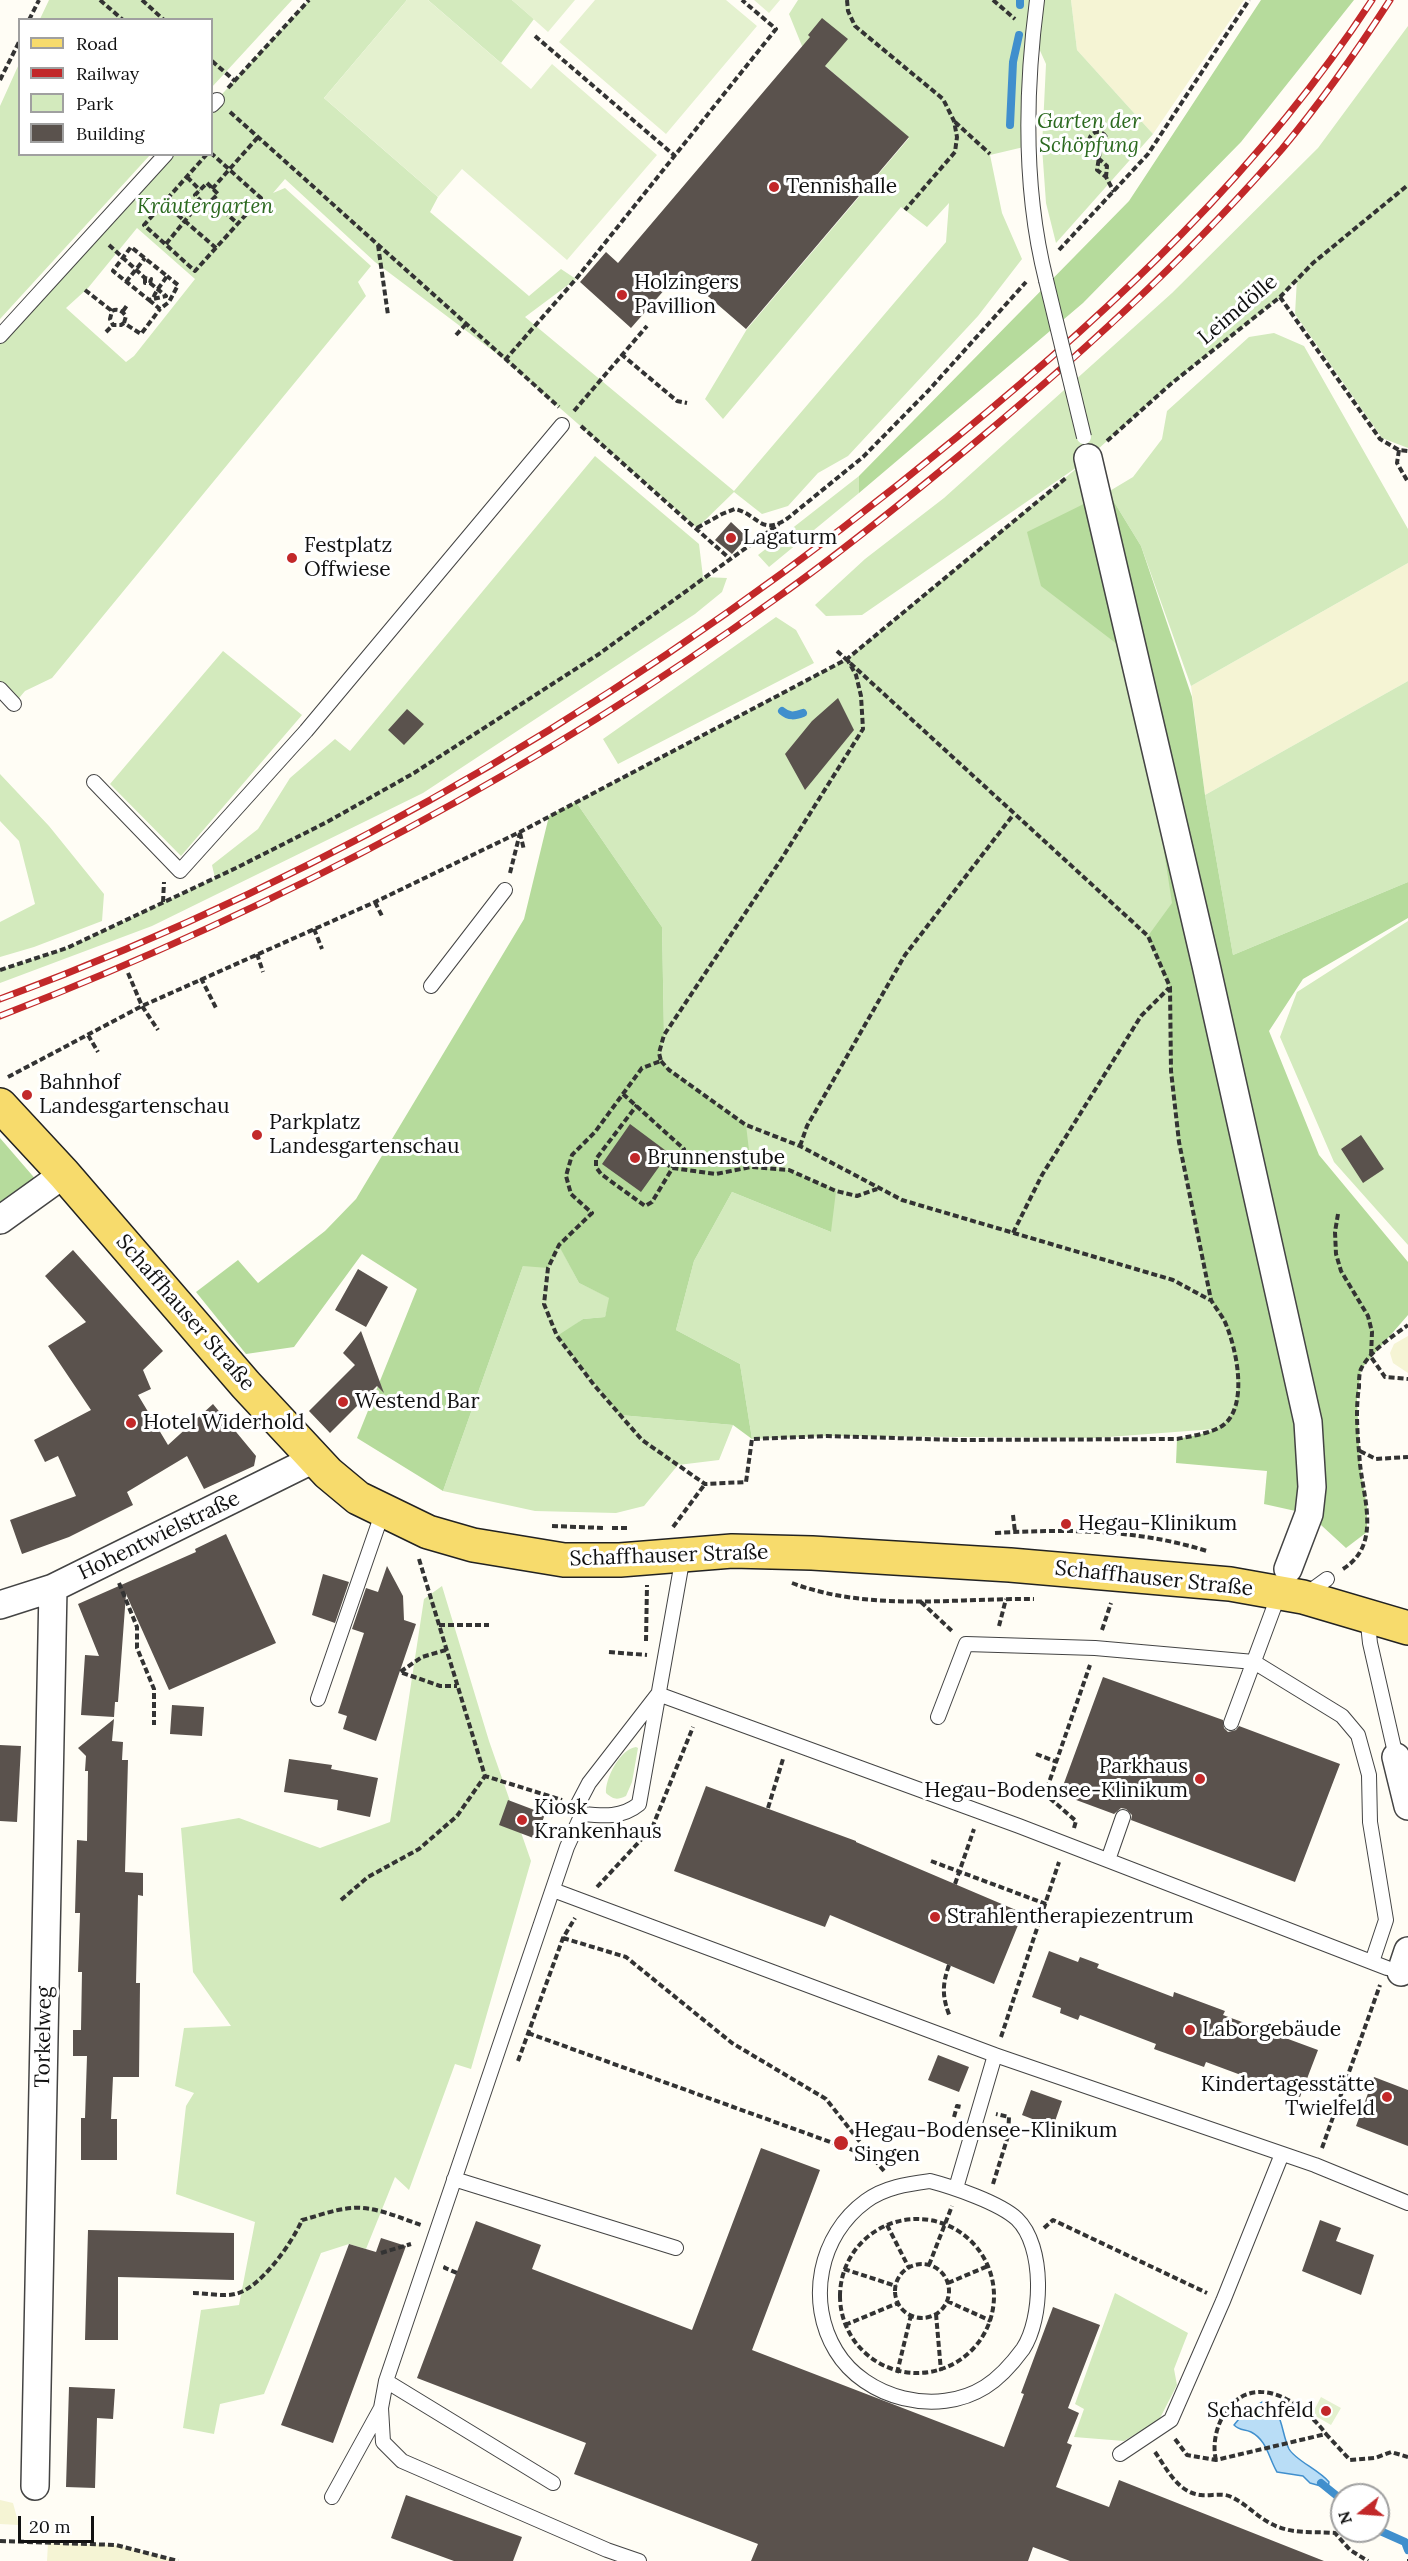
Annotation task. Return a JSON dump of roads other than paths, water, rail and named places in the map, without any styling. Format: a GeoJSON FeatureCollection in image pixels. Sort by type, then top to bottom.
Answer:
{"type":"FeatureCollection","features":[{"type":"Feature","properties":{"kind":"main road","name":"Schaffhauser Straße"},"geometry":{"type":"LineString","coordinates":[[5,1089],[64,1174],[314,1459],[358,1498],[428,1532],[523,1554],[564,1560],[620,1560],[678,1541],[732,1551],[910,1557],[1230,1584],[1299,1585],[1366,1614],[1408,1628]]}},
{"type":"Feature","properties":{"kind":"street"},"geometry":{"type":"LineString","coordinates":[[1086,447],[1206,965],[1308,1422],[1312,1487],[1299,1585]]}},
{"type":"Feature","properties":{"kind":"street"},"geometry":{"type":"LineString","coordinates":[[0,1220],[64,1174]]}},
{"type":"Feature","properties":{"kind":"street","name":"Hohentwielstraße"},"geometry":{"type":"LineString","coordinates":[[0,1605],[53,1588],[314,1459]]}},
{"type":"Feature","properties":{"kind":"street","name":"Torkelweg"},"geometry":{"type":"LineString","coordinates":[[35,2486],[53,1588]]}},
{"type":"Feature","properties":{"kind":"street"},"geometry":{"type":"LineString","coordinates":[[1396,1757],[1408,1806]]}},
{"type":"Feature","properties":{"kind":"lane"},"geometry":{"type":"LineString","coordinates":[[1037,0],[1033,33],[1028,146],[1034,214],[1042,264],[1086,447]]}},
{"type":"Feature","properties":{"kind":"lane"},"geometry":{"type":"LineString","coordinates":[[0,336],[164,156]]}},
{"type":"Feature","properties":{"kind":"lane"},"geometry":{"type":"LineString","coordinates":[[94,782],[180,871],[306,730],[566,421]]}},
{"type":"Feature","properties":{"kind":"lane"},"geometry":{"type":"LineString","coordinates":[[0,690],[14,704]]}},
{"type":"Feature","properties":{"kind":"lane"},"geometry":{"type":"LineString","coordinates":[[431,986],[506,890]]}},
{"type":"Feature","properties":{"kind":"lane"},"geometry":{"type":"LineString","coordinates":[[318,1699],[383,1511]]}},
{"type":"Feature","properties":{"kind":"lane"},"geometry":{"type":"LineString","coordinates":[[580,1809],[603,1816],[628,1813],[639,1804],[664,1656],[678,1541]]}},
{"type":"Feature","properties":{"kind":"lane"},"geometry":{"type":"LineString","coordinates":[[1232,1723],[1254,1662],[1299,1585]]}},
{"type":"Feature","properties":{"kind":"lane"},"geometry":{"type":"LineString","coordinates":[[1366,1614],[1370,1643],[1396,1757]]}},
{"type":"Feature","properties":{"kind":"lane"},"geometry":{"type":"LineString","coordinates":[[938,1717],[966,1644],[1095,1648],[1254,1662],[1342,1716],[1358,1735],[1369,1775],[1370,1822],[1395,1966]]}},
{"type":"Feature","properties":{"kind":"lane"},"geometry":{"type":"LineString","coordinates":[[658,1694],[1395,1966]]}},
{"type":"Feature","properties":{"kind":"lane"},"geometry":{"type":"LineString","coordinates":[[639,2561],[606,2550],[402,2461],[383,2442],[381,2408],[386,2381],[589,1783],[658,1694]]}},
{"type":"Feature","properties":{"kind":"lane"},"geometry":{"type":"LineString","coordinates":[[1108,1860],[1123,1817]]}},
{"type":"Feature","properties":{"kind":"lane"},"geometry":{"type":"LineString","coordinates":[[553,1890],[996,2055],[1315,2165],[1408,2203]]}},
{"type":"Feature","properties":{"kind":"lane"},"geometry":{"type":"LineString","coordinates":[[956,2188],[996,2055]]}},
{"type":"Feature","properties":{"kind":"lane"},"geometry":{"type":"LineString","coordinates":[[1120,2454],[1171,2420],[1223,2301],[1282,2154]]}},
{"type":"Feature","properties":{"kind":"lane"},"geometry":{"type":"LineString","coordinates":[[454,2179],[676,2248]]}},
{"type":"Feature","properties":{"kind":"lane"},"geometry":{"type":"LineString","coordinates":[[930,2181],[956,2188],[1018,2220],[1030,2241],[1038,2275],[1038,2308],[1029,2340],[1010,2367],[984,2388],[954,2400],[921,2402],[888,2395],[859,2377],[836,2352],[822,2321],[819,2287],[825,2254],[842,2224],[867,2200],[897,2186],[930,2181]]}},
{"type":"Feature","properties":{"kind":"lane"},"geometry":{"type":"LineString","coordinates":[[386,2381],[553,2484]]}},
{"type":"Feature","properties":{"kind":"lane"},"geometry":{"type":"LineString","coordinates":[[332,2497],[381,2408]]}},
{"type":"Feature","properties":{"kind":"water"},"geometry":{"type":"Polygon","coordinates":[[[1264,2401],[1275,2409],[1289,2449],[1329,2482],[1328,2488],[1310,2483],[1303,2476],[1277,2472],[1261,2440],[1251,2432],[1234,2425],[1243,2414],[1264,2401]]]}},
{"type":"Feature","properties":{"kind":"waterway"},"geometry":{"type":"LineString","coordinates":[[1020,0],[1020,5]]}},
{"type":"Feature","properties":{"kind":"waterway"},"geometry":{"type":"LineString","coordinates":[[1010,125],[1013,62],[1019,35]]}},
{"type":"Feature","properties":{"kind":"waterway"},"geometry":{"type":"LineString","coordinates":[[782,711],[792,715],[803,713]]}},
{"type":"Feature","properties":{"kind":"waterway"},"geometry":{"type":"LineString","coordinates":[[1321,2483],[1330,2490]]}},
{"type":"Feature","properties":{"kind":"waterway"},"geometry":{"type":"LineString","coordinates":[[1390,2535],[1405,2542],[1408,2550]]}},
{"type":"Feature","properties":{"kind":"railway"},"geometry":{"type":"LineString","coordinates":[[0,999],[130,948],[256,890],[380,827],[502,758],[620,685],[735,607],[848,524],[957,437],[1072,339],[1127,287],[1181,234],[1283,122],[1329,62],[1372,0]]}},
{"type":"Feature","properties":{"kind":"railway"},"geometry":{"type":"LineString","coordinates":[[0,1016],[204,930],[402,831],[594,720],[687,660],[804,578],[904,500],[1018,406],[1174,264],[1282,149],[1338,76],[1390,0]]}},
{"type":"Feature","properties":{"kind":"place","name":"Tennishalle"},"geometry":{"type":"Point","coordinates":[774,187]}},
{"type":"Feature","properties":{"kind":"place","name":"Holzingers Pavillion"},"geometry":{"type":"Point","coordinates":[622,295]}},
{"type":"Feature","properties":{"kind":"place","name":"Lagaturm"},"geometry":{"type":"Point","coordinates":[731,538]}},
{"type":"Feature","properties":{"kind":"place","name":"Festplatz Offwiese"},"geometry":{"type":"Point","coordinates":[292,558]}},
{"type":"Feature","properties":{"kind":"place","name":"Bahnhof Landesgartenschau"},"geometry":{"type":"Point","coordinates":[27,1095]}},
{"type":"Feature","properties":{"kind":"place","name":"Parkplatz Landesgartenschau"},"geometry":{"type":"Point","coordinates":[257,1135]}},
{"type":"Feature","properties":{"kind":"place","name":"Brunnenstube"},"geometry":{"type":"Point","coordinates":[635,1158]}},
{"type":"Feature","properties":{"kind":"place","name":"Westend Bar"},"geometry":{"type":"Point","coordinates":[343,1402]}},
{"type":"Feature","properties":{"kind":"place","name":"Hotel Widerhold"},"geometry":{"type":"Point","coordinates":[131,1423]}},
{"type":"Feature","properties":{"kind":"place","name":"Hegau-Klinikum"},"geometry":{"type":"Point","coordinates":[1066,1524]}},
{"type":"Feature","properties":{"kind":"place","name":"Parkhaus Hegau-Bodensee-Klinikum"},"geometry":{"type":"Point","coordinates":[1200,1779]}},
{"type":"Feature","properties":{"kind":"place","name":"Kiosk Krankenhaus"},"geometry":{"type":"Point","coordinates":[522,1820]}},
{"type":"Feature","properties":{"kind":"place","name":"Strahlentherapiezentrum"},"geometry":{"type":"Point","coordinates":[935,1917]}},
{"type":"Feature","properties":{"kind":"place","name":"Laborgebäude"},"geometry":{"type":"Point","coordinates":[1190,2030]}},
{"type":"Feature","properties":{"kind":"place","name":"Kindertagesstätte Twielfeld"},"geometry":{"type":"Point","coordinates":[1387,2097]}},
{"type":"Feature","properties":{"kind":"place","name":"Hegau-Bodensee-Klinikum Singen"},"geometry":{"type":"Point","coordinates":[841,2143]}},
{"type":"Feature","properties":{"kind":"place","name":"Schachfeld"},"geometry":{"type":"Point","coordinates":[1326,2411]}},
{"type":"Feature","properties":{"kind":"park label","name":"Garten der Schöpfung"},"geometry":{"type":"Point","coordinates":[1089,134]}},
{"type":"Feature","properties":{"kind":"park label","name":"Kräutergarten"},"geometry":{"type":"Point","coordinates":[205,207]}}]}
